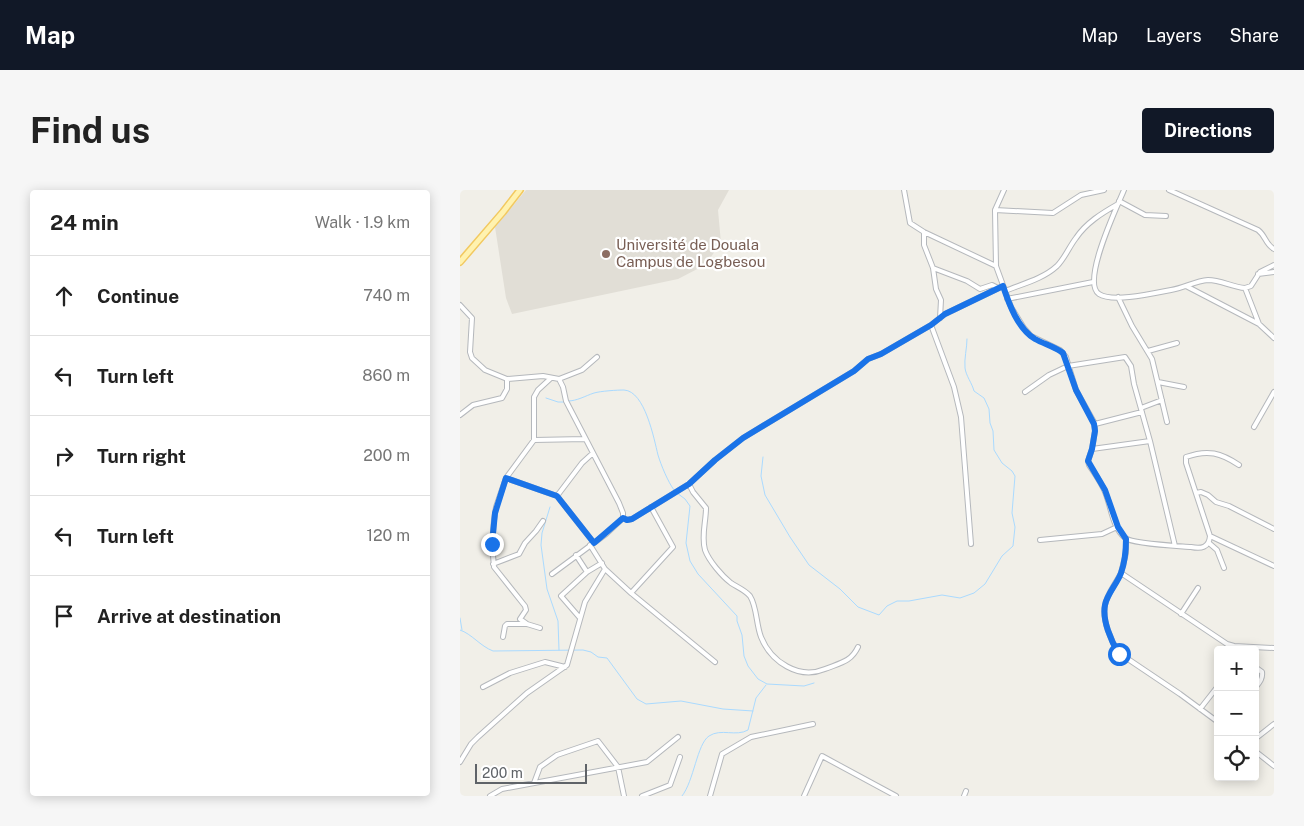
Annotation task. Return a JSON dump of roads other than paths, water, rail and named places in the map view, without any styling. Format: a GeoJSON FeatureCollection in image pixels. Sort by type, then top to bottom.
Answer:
{"type":"FeatureCollection","features":[{"type":"Feature","properties":{"kind":"main road"},"geometry":{"type":"LineString","coordinates":[[460,262],[520,190]]}},
{"type":"Feature","properties":{"kind":"street"},"geometry":{"type":"LineString","coordinates":[[904,190],[909,210],[909,221],[924,232],[996,266]]}},
{"type":"Feature","properties":{"kind":"street"},"geometry":{"type":"LineString","coordinates":[[1004,190],[995,210],[996,266],[1002,288],[1027,332],[1036,339],[1060,350],[1066,357],[1076,390],[1094,424],[1095,431],[1089,457],[1090,465],[1105,490],[1118,527],[1126,539],[1126,554],[1121,573],[1105,604],[1105,615],[1115,648],[1119,654],[1214,719]]}},
{"type":"Feature","properties":{"kind":"street"},"geometry":{"type":"LineString","coordinates":[[995,210],[1053,213],[1081,195],[1104,190]]}},
{"type":"Feature","properties":{"kind":"street"},"geometry":{"type":"LineString","coordinates":[[1124,190],[1101,245],[1094,282],[1096,291],[1100,294],[1118,297],[1173,290],[1199,281],[1214,280],[1245,288],[1251,286],[1258,274],[1263,270],[1274,265]]}},
{"type":"Feature","properties":{"kind":"street"},"geometry":{"type":"LineString","coordinates":[[1169,190],[1258,230],[1262,233],[1267,244],[1274,249]]}},
{"type":"Feature","properties":{"kind":"street"},"geometry":{"type":"LineString","coordinates":[[1118,203],[1145,215],[1166,216]]}},
{"type":"Feature","properties":{"kind":"street"},"geometry":{"type":"LineString","coordinates":[[623,518],[627,520],[632,519],[689,484],[743,438],[854,371],[868,359],[881,354],[940,318],[1002,288],[1037,278],[1051,271],[1064,258],[1077,236],[1101,214],[1118,203]]}},
{"type":"Feature","properties":{"kind":"street"},"geometry":{"type":"LineString","coordinates":[[924,232],[924,245],[941,302],[940,318]]}},
{"type":"Feature","properties":{"kind":"street"},"geometry":{"type":"LineString","coordinates":[[932,268],[967,281],[980,289],[992,285],[1002,288]]}},
{"type":"Feature","properties":{"kind":"street"},"geometry":{"type":"LineString","coordinates":[[1258,274],[1274,272]]}},
{"type":"Feature","properties":{"kind":"street"},"geometry":{"type":"LineString","coordinates":[[1008,299],[1094,282]]}},
{"type":"Feature","properties":{"kind":"street"},"geometry":{"type":"LineString","coordinates":[[1186,286],[1259,324],[1274,338]]}},
{"type":"Feature","properties":{"kind":"street"},"geometry":{"type":"LineString","coordinates":[[1245,288],[1259,324]]}},
{"type":"Feature","properties":{"kind":"street"},"geometry":{"type":"LineString","coordinates":[[1118,297],[1132,326],[1152,358],[1167,422]]}},
{"type":"Feature","properties":{"kind":"street"},"geometry":{"type":"LineString","coordinates":[[460,305],[472,318],[472,358],[485,370],[507,379],[543,376],[559,379],[582,370],[597,358]]}},
{"type":"Feature","properties":{"kind":"street"},"geometry":{"type":"LineString","coordinates":[[931,325],[954,387],[961,417],[971,544]]}},
{"type":"Feature","properties":{"kind":"street"},"geometry":{"type":"LineString","coordinates":[[1148,351],[1177,343]]}},
{"type":"Feature","properties":{"kind":"street"},"geometry":{"type":"LineString","coordinates":[[1025,392],[1049,375],[1068,366],[1125,357],[1131,366],[1176,546]]}},
{"type":"Feature","properties":{"kind":"street"},"geometry":{"type":"LineString","coordinates":[[526,624],[520,619],[526,610],[525,606],[497,572],[493,564],[494,520],[496,507],[506,478],[534,440],[534,397],[538,390],[551,378]]}},
{"type":"Feature","properties":{"kind":"street"},"geometry":{"type":"LineString","coordinates":[[460,415],[473,405],[502,398],[508,389],[507,379]]}},
{"type":"Feature","properties":{"kind":"street"},"geometry":{"type":"LineString","coordinates":[[559,379],[566,401],[619,503],[623,518]]}},
{"type":"Feature","properties":{"kind":"street"},"geometry":{"type":"LineString","coordinates":[[1158,382],[1184,387]]}},
{"type":"Feature","properties":{"kind":"street"},"geometry":{"type":"LineString","coordinates":[[1254,427],[1274,392]]}},
{"type":"Feature","properties":{"kind":"street"},"geometry":{"type":"LineString","coordinates":[[1094,424],[1142,410],[1162,400]]}},
{"type":"Feature","properties":{"kind":"street"},"geometry":{"type":"LineString","coordinates":[[534,440],[585,439]]}},
{"type":"Feature","properties":{"kind":"street"},"geometry":{"type":"LineString","coordinates":[[1092,449],[1150,441]]}},
{"type":"Feature","properties":{"kind":"street"},"geometry":{"type":"LineString","coordinates":[[557,496],[582,463],[593,453]]}},
{"type":"Feature","properties":{"kind":"street"},"geometry":{"type":"LineString","coordinates":[[1224,568],[1217,550],[1210,543],[1210,536],[1186,463],[1186,457],[1194,454],[1220,454],[1239,465]]}},
{"type":"Feature","properties":{"kind":"street"},"geometry":{"type":"LineString","coordinates":[[506,478],[557,496],[592,544],[605,569],[631,593],[715,662]]}},
{"type":"Feature","properties":{"kind":"street"},"geometry":{"type":"LineString","coordinates":[[689,484],[706,508],[703,532],[708,555],[730,582],[750,596],[761,638],[776,657],[789,668],[810,673],[848,660],[853,657],[858,647]]}},
{"type":"Feature","properties":{"kind":"street"},"geometry":{"type":"LineString","coordinates":[[1196,493],[1201,492],[1208,495],[1216,502],[1229,506],[1274,530]]}},
{"type":"Feature","properties":{"kind":"street"},"geometry":{"type":"LineString","coordinates":[[631,593],[673,547],[651,507]]}},
{"type":"Feature","properties":{"kind":"street"},"geometry":{"type":"LineString","coordinates":[[552,574],[623,518]]}},
{"type":"Feature","properties":{"kind":"street"},"geometry":{"type":"LineString","coordinates":[[493,564],[519,554],[525,543],[543,521]]}},
{"type":"Feature","properties":{"kind":"street"},"geometry":{"type":"LineString","coordinates":[[1040,540],[1102,534],[1118,527]]}},
{"type":"Feature","properties":{"kind":"street"},"geometry":{"type":"LineString","coordinates":[[1210,536],[1274,566]]}},
{"type":"Feature","properties":{"kind":"street"},"geometry":{"type":"LineString","coordinates":[[1126,539],[1151,544],[1198,548],[1206,547],[1210,543]]}},
{"type":"Feature","properties":{"kind":"street"},"geometry":{"type":"LineString","coordinates":[[576,555],[587,572]]}},
{"type":"Feature","properties":{"kind":"street"},"geometry":{"type":"LineString","coordinates":[[580,618],[561,596],[587,572],[602,563]]}},
{"type":"Feature","properties":{"kind":"street"},"geometry":{"type":"LineString","coordinates":[[460,762],[471,744],[478,737],[527,693],[569,663],[580,618],[588,596],[605,569]]}},
{"type":"Feature","properties":{"kind":"street"},"geometry":{"type":"LineString","coordinates":[[1121,573],[1230,646]]}},
{"type":"Feature","properties":{"kind":"street"},"geometry":{"type":"LineString","coordinates":[[1181,614],[1198,588]]}},
{"type":"Feature","properties":{"kind":"street"},"geometry":{"type":"LineString","coordinates":[[503,638],[507,624],[526,624],[540,628]]}},
{"type":"Feature","properties":{"kind":"street"},"geometry":{"type":"LineString","coordinates":[[1259,648],[1274,648]]}},
{"type":"Feature","properties":{"kind":"street"},"geometry":{"type":"LineString","coordinates":[[483,687],[510,673],[545,662],[565,666]]}},
{"type":"Feature","properties":{"kind":"street"},"geometry":{"type":"LineString","coordinates":[[1259,670],[1262,672],[1262,680],[1259,683]]}},
{"type":"Feature","properties":{"kind":"street"},"geometry":{"type":"LineString","coordinates":[[1200,709],[1214,691]]}},
{"type":"Feature","properties":{"kind":"street"},"geometry":{"type":"LineString","coordinates":[[710,796],[722,754],[751,738],[813,724]]}},
{"type":"Feature","properties":{"kind":"street"},"geometry":{"type":"LineString","coordinates":[[1259,736],[1274,724]]}},
{"type":"Feature","properties":{"kind":"street"},"geometry":{"type":"LineString","coordinates":[[490,796],[497,791],[647,762],[678,737]]}},
{"type":"Feature","properties":{"kind":"street"},"geometry":{"type":"LineString","coordinates":[[534,783],[540,767],[551,759],[564,751],[595,741],[601,742],[618,767],[624,796]]}},
{"type":"Feature","properties":{"kind":"street"},"geometry":{"type":"LineString","coordinates":[[1259,754],[1274,766]]}},
{"type":"Feature","properties":{"kind":"street"},"geometry":{"type":"LineString","coordinates":[[804,796],[822,756],[896,796]]}},
{"type":"Feature","properties":{"kind":"street"},"geometry":{"type":"LineString","coordinates":[[642,796],[670,785],[680,757]]}},
{"type":"Feature","properties":{"kind":"street"},"geometry":{"type":"LineString","coordinates":[[497,791],[499,796]]}},
{"type":"Feature","properties":{"kind":"waterway"},"geometry":{"type":"LineString","coordinates":[[763,457],[761,476],[765,495],[790,537],[809,565],[840,589],[858,607],[879,615],[887,606],[897,601],[909,601],[942,595],[960,598],[974,593],[985,584],[1002,556],[1013,546],[1015,527],[1012,513],[1015,476],[1002,463],[994,450],[989,409],[984,398],[974,391],[967,374],[965,368],[967,339]]}},
{"type":"Feature","properties":{"kind":"waterway"},"geometry":{"type":"LineString","coordinates":[[568,401],[594,393],[624,390],[631,392],[638,398],[643,407],[661,464],[674,490]]}},
{"type":"Feature","properties":{"kind":"waterway"},"geometry":{"type":"LineString","coordinates":[[546,398],[564,402]]}},
{"type":"Feature","properties":{"kind":"waterway"},"geometry":{"type":"LineString","coordinates":[[677,493],[690,506],[686,543],[690,561],[698,574],[737,616],[742,635],[744,656],[748,666],[758,679],[767,684],[804,686],[814,683]]}},
{"type":"Feature","properties":{"kind":"waterway"},"geometry":{"type":"LineString","coordinates":[[550,507],[542,533],[541,545],[547,589],[558,621],[559,650]]}},
{"type":"Feature","properties":{"kind":"waterway"},"geometry":{"type":"LineString","coordinates":[[460,618],[462,630]]}},
{"type":"Feature","properties":{"kind":"waterway"},"geometry":{"type":"LineString","coordinates":[[460,630],[493,651],[583,650],[591,652],[598,657],[607,658],[637,699],[646,704],[681,701],[723,709],[753,711]]}},
{"type":"Feature","properties":{"kind":"waterway"},"geometry":{"type":"LineString","coordinates":[[682,796],[690,781],[705,740],[709,736],[718,733],[739,733],[748,730],[756,698],[766,685]]}},
{"type":"Feature","properties":{"kind":"place","name":"Université de Douala Campus de Logbesou"},"geometry":{"type":"Point","coordinates":[606,254]}}]}
